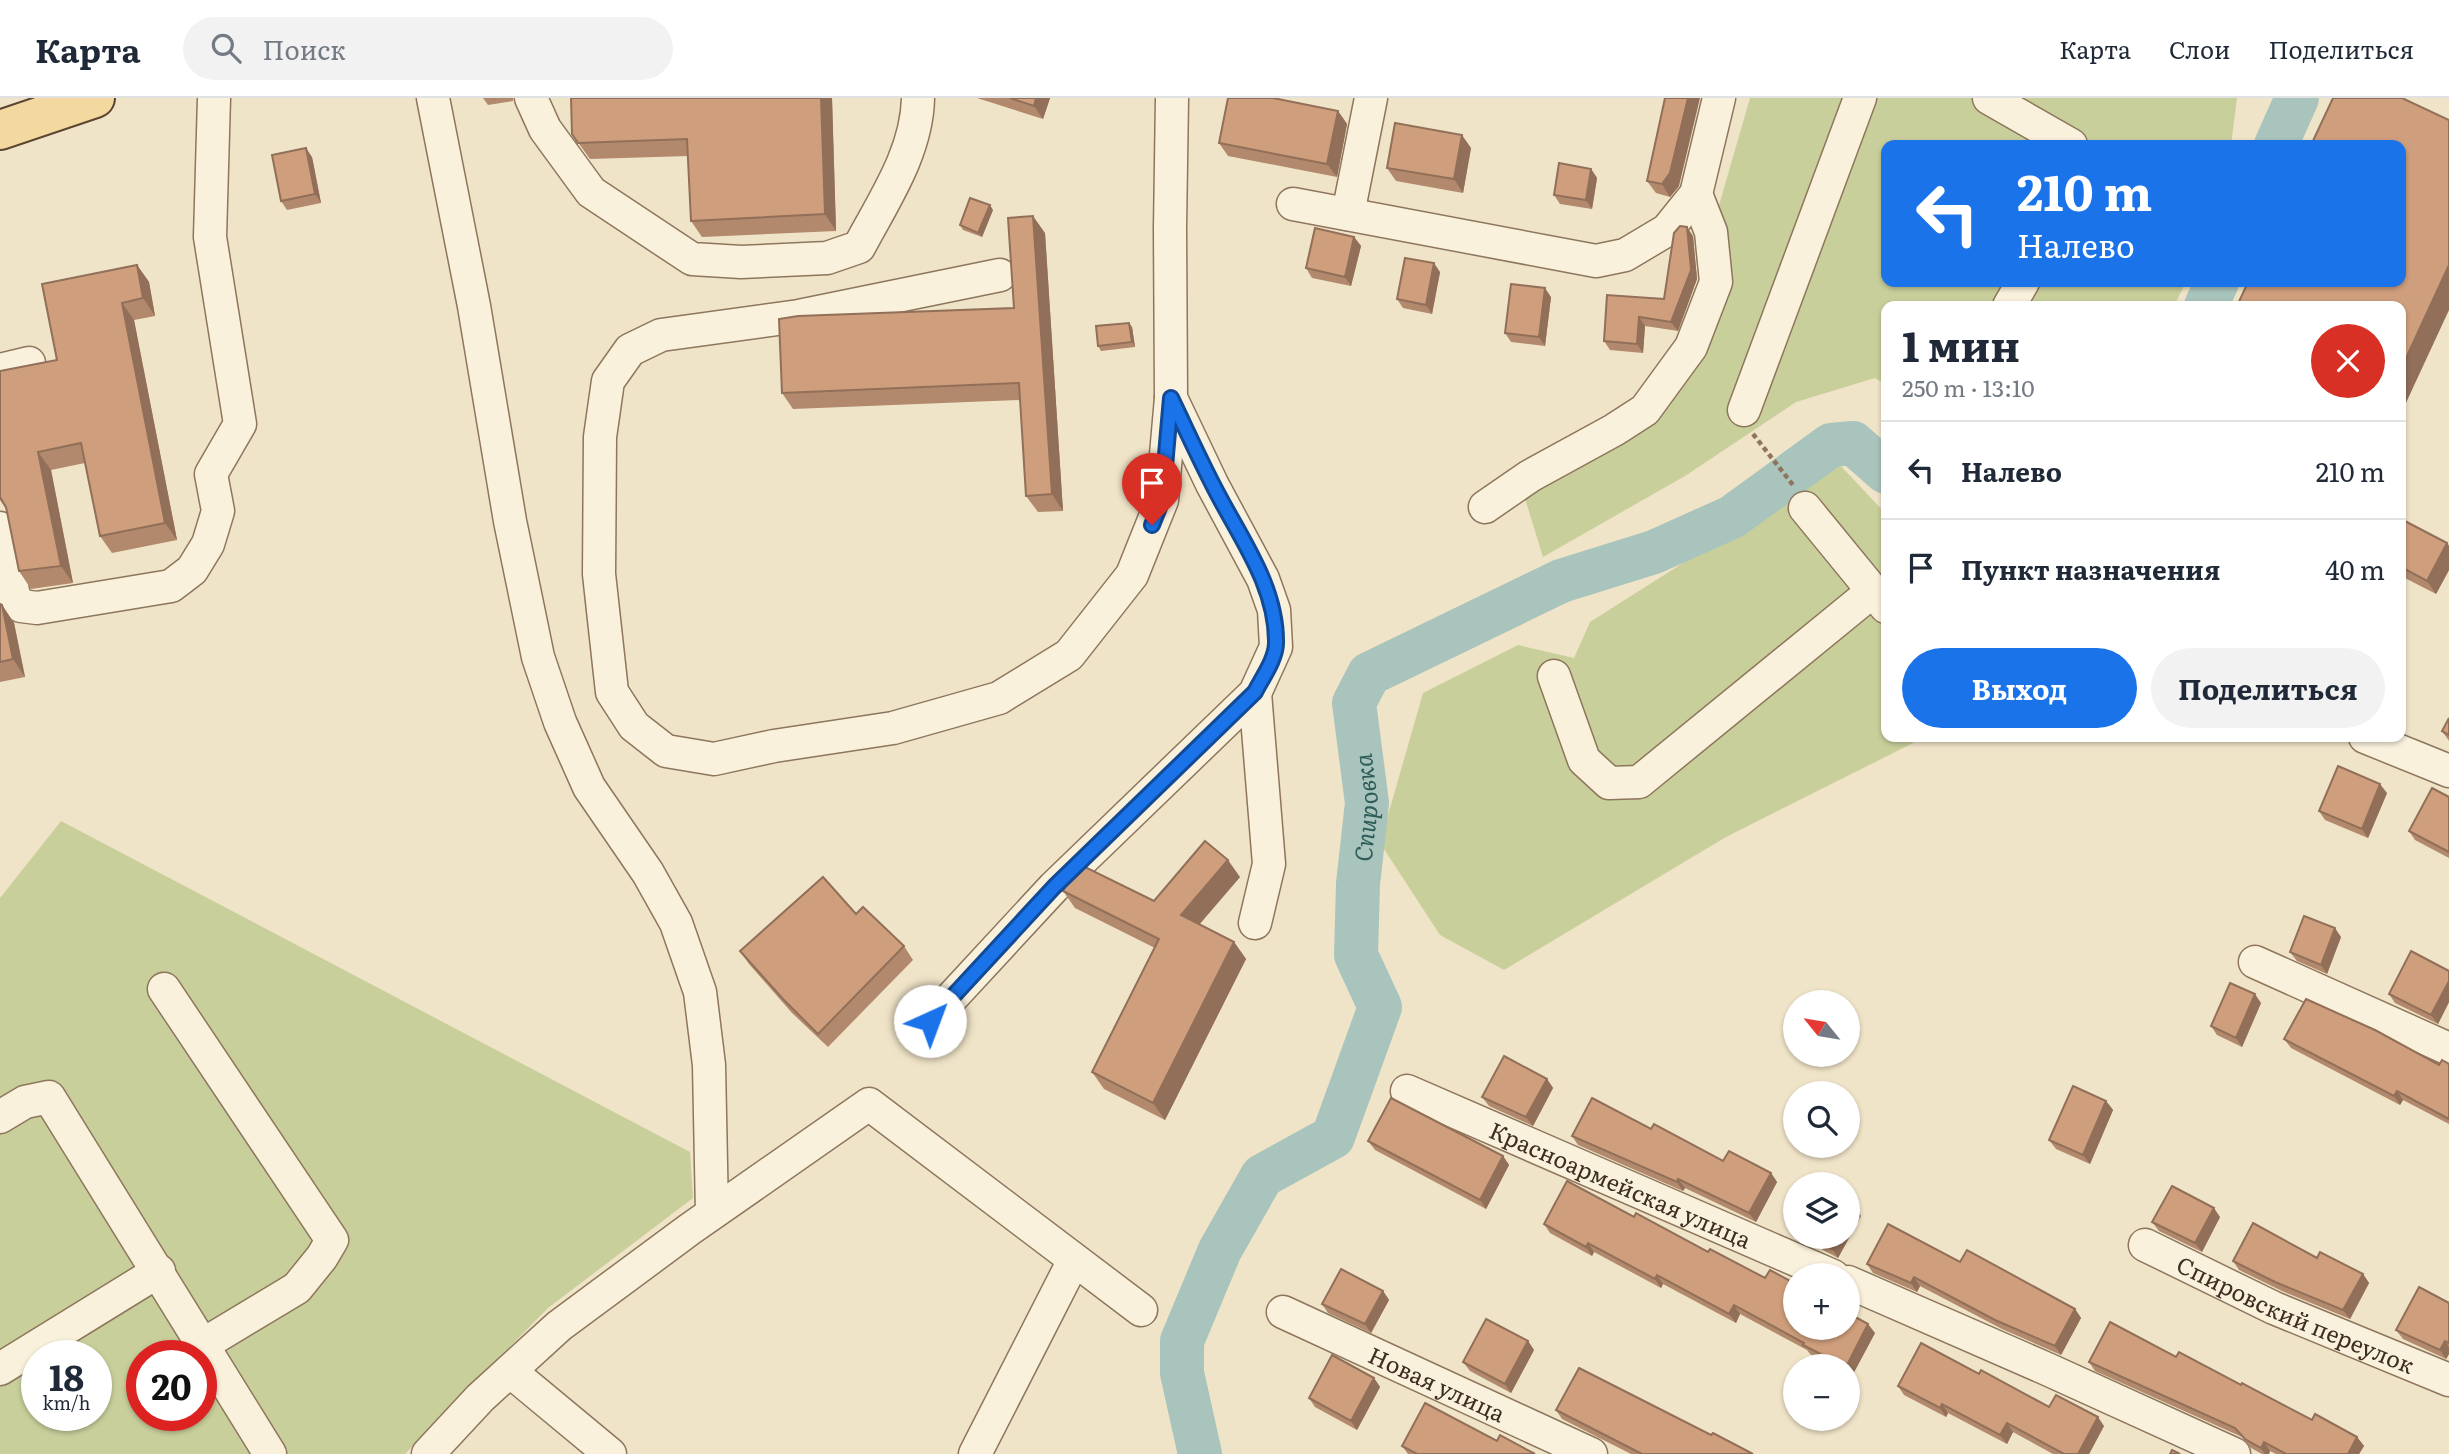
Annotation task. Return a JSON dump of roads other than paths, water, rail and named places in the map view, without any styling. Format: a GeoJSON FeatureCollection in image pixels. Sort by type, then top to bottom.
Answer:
{"type":"FeatureCollection","features":[{"type":"Feature","properties":{"kind":"main road"},"geometry":{"type":"LineString","coordinates":[[0,130],[47,106],[95,98]]}},
{"type":"Feature","properties":{"kind":"street"},"geometry":{"type":"LineString","coordinates":[[0,528],[14,596],[21,606],[37,608],[171,586],[192,569],[208,544],[218,512],[211,474],[240,424],[210,237],[214,98]]}},
{"type":"Feature","properties":{"kind":"street"},"geometry":{"type":"LineString","coordinates":[[433,98],[474,306],[510,521],[538,657],[560,722],[589,787],[648,873],[676,923],[700,992],[709,1065],[712,1213]]}},
{"type":"Feature","properties":{"kind":"street"},"geometry":{"type":"LineString","coordinates":[[531,98],[545,129],[591,192],[692,259],[741,262],[827,258],[859,247],[905,158],[918,121],[918,98]]}},
{"type":"Feature","properties":{"kind":"street"},"geometry":{"type":"LineString","coordinates":[[1000,275],[799,316],[661,335],[630,350],[608,381],[600,437],[599,574],[612,692],[634,726],[666,751],[714,759],[775,746],[893,728],[999,698],[1069,655],[1132,575],[1162,500],[1171,398],[1172,98]]}},
{"type":"Feature","properties":{"kind":"street"},"geometry":{"type":"LineString","coordinates":[[1348,215],[1371,98]]}},
{"type":"Feature","properties":{"kind":"street"},"geometry":{"type":"LineString","coordinates":[[1293,204],[1596,261],[1625,255],[1667,230],[1696,194],[1719,98]]}},
{"type":"Feature","properties":{"kind":"street"},"geometry":{"type":"LineString","coordinates":[[1744,410],[1860,98]]}},
{"type":"Feature","properties":{"kind":"street"},"geometry":{"type":"LineString","coordinates":[[1989,98],[2062,140]]}},
{"type":"Feature","properties":{"kind":"street"},"geometry":{"type":"LineString","coordinates":[[1485,507],[1530,476],[1645,410],[1691,347],[1716,282],[1710,232],[1696,194]]}},
{"type":"Feature","properties":{"kind":"street"},"geometry":{"type":"LineString","coordinates":[[930,1021],[1054,887],[1255,692],[1276,647],[1274,610],[1263,579],[1212,484],[1171,398]]}},
{"type":"Feature","properties":{"kind":"street"},"geometry":{"type":"LineString","coordinates":[[1554,676],[1584,760],[1609,783],[1639,782],[1880,599],[1799,496]]}},
{"type":"Feature","properties":{"kind":"street"},"geometry":{"type":"LineString","coordinates":[[1255,692],[1269,864],[1255,923]]}},
{"type":"Feature","properties":{"kind":"street"},"geometry":{"type":"LineString","coordinates":[[2377,742],[2449,771]]}},
{"type":"Feature","properties":{"kind":"street"},"geometry":{"type":"LineString","coordinates":[[2255,962],[2449,1049]]}},
{"type":"Feature","properties":{"kind":"street"},"geometry":{"type":"LineString","coordinates":[[164,989],[332,1240],[297,1288],[211,1340]]}},
{"type":"Feature","properties":{"kind":"street","name":"Красноармейская улица"},"geometry":{"type":"LineString","coordinates":[[1407,1091],[1803,1263]]}},
{"type":"Feature","properties":{"kind":"street"},"geometry":{"type":"LineString","coordinates":[[0,1117],[25,1102],[49,1097],[202,1340]]}},
{"type":"Feature","properties":{"kind":"street"},"geometry":{"type":"LineString","coordinates":[[428,1454],[480,1398],[559,1326],[712,1213],[869,1104],[1140,1310]]}},
{"type":"Feature","properties":{"kind":"street","name":"Спировский переулок"},"geometry":{"type":"LineString","coordinates":[[2145,1245],[2274,1308],[2449,1380]]}},
{"type":"Feature","properties":{"kind":"street"},"geometry":{"type":"LineString","coordinates":[[975,1454],[1074,1260]]}},
{"type":"Feature","properties":{"kind":"street"},"geometry":{"type":"LineString","coordinates":[[0,1369],[159,1271]]}},
{"type":"Feature","properties":{"kind":"street"},"geometry":{"type":"LineString","coordinates":[[1860,1287],[2047,1368],[2234,1454]]}},
{"type":"Feature","properties":{"kind":"street","name":"Новая улица"},"geometry":{"type":"LineString","coordinates":[[1283,1311],[1591,1454]]}},
{"type":"Feature","properties":{"kind":"street"},"geometry":{"type":"LineString","coordinates":[[217,1366],[270,1454]]}},
{"type":"Feature","properties":{"kind":"street"},"geometry":{"type":"LineString","coordinates":[[510,1371],[610,1454]]}},
{"type":"Feature","properties":{"kind":"waterway","name":"Спировка"},"geometry":{"type":"LineString","coordinates":[[2278,140],[2297,98]]}},
{"type":"Feature","properties":{"kind":"waterway","name":"Спировка"},"geometry":{"type":"LineString","coordinates":[[2208,301],[2215,287]]}},
{"type":"Feature","properties":{"kind":"waterway","name":"Спировка"},"geometry":{"type":"LineString","coordinates":[[1200,1454],[1182,1373],[1182,1341],[1220,1250],[1262,1176],[1333,1137],[1380,1007],[1356,955],[1358,884],[1367,803],[1354,703],[1369,674],[1561,581],[1654,552],[1732,517],[1831,445],[1853,443],[1881,468]]}}]}
